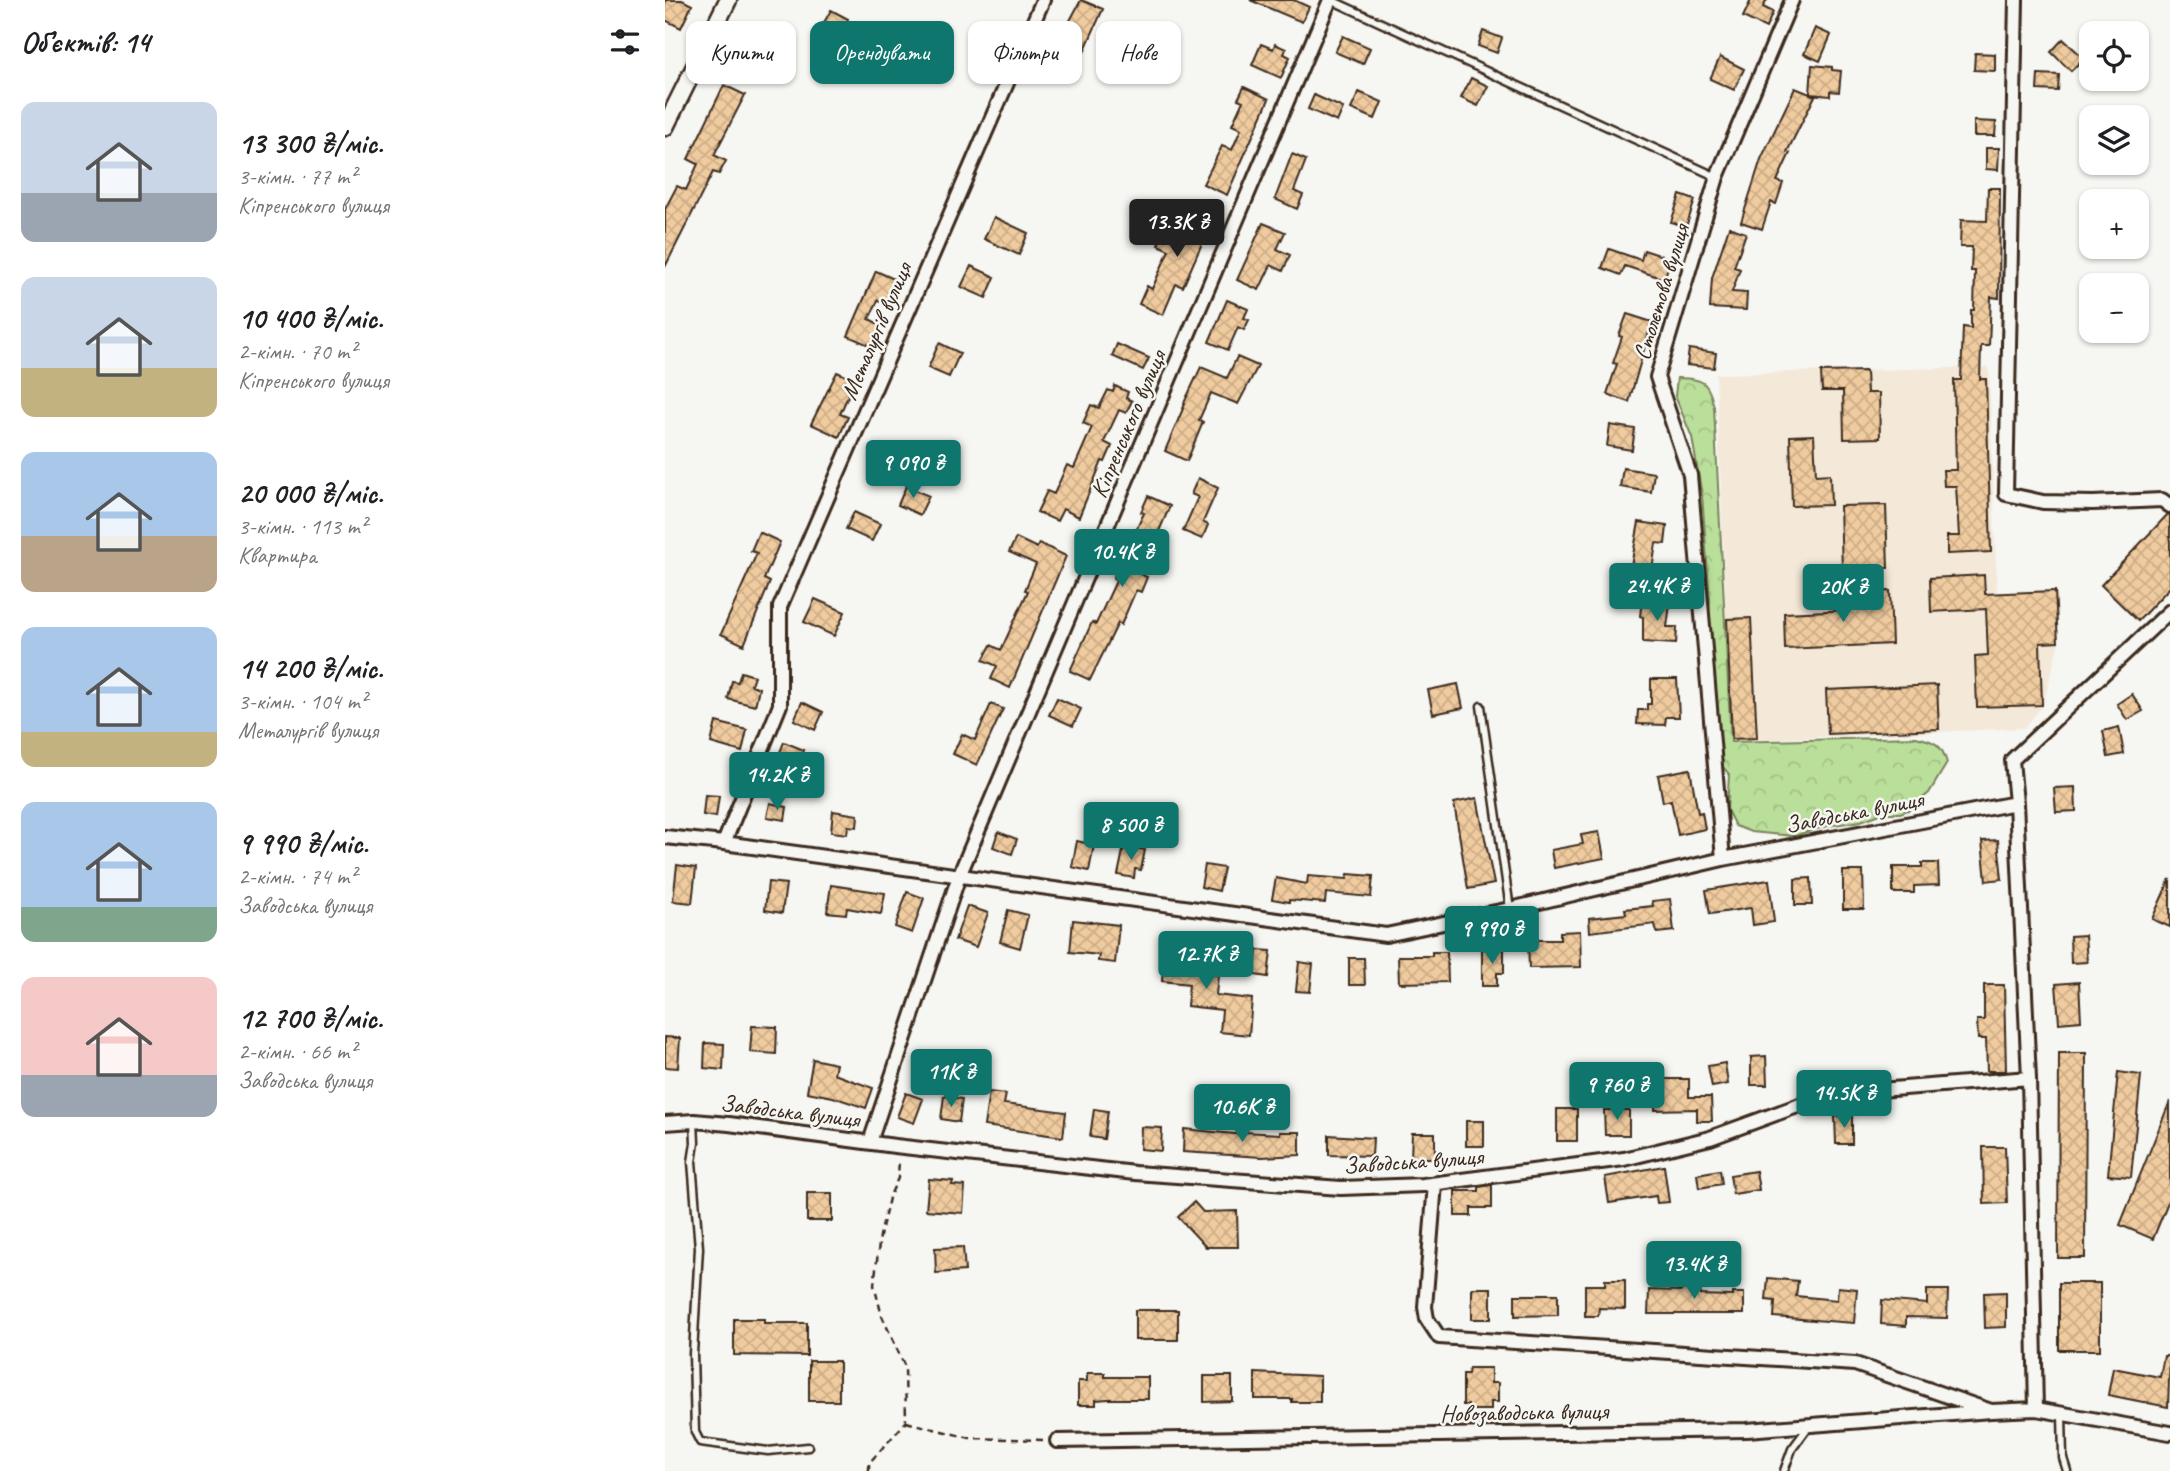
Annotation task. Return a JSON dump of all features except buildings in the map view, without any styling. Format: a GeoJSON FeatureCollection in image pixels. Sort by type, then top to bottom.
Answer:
{"type":"FeatureCollection","features":[{"type":"Feature","properties":{"kind":"main road"},"geometry":{"type":"LineString","coordinates":[[665,127],[728,0]]}},
{"type":"Feature","properties":{"kind":"street","name":"Металургів вулиця"},"geometry":{"type":"LineString","coordinates":[[724,843],[780,705],[780,607],[1043,0]]}},
{"type":"Feature","properties":{"kind":"street","name":"Кіпренського вулиця"},"geometry":{"type":"LineString","coordinates":[[870,1142],[959,876],[1331,0]]}},
{"type":"Feature","properties":{"kind":"street","name":"Столєтова вулиця"},"geometry":{"type":"LineString","coordinates":[[1723,859],[1690,475],[1657,377],[1717,177],[1792,0]]}},
{"type":"Feature","properties":{"kind":"street"},"geometry":{"type":"LineString","coordinates":[[2016,0],[2006,494],[2043,502],[2094,503],[2162,499],[2170,506]]}},
{"type":"Feature","properties":{"kind":"street"},"geometry":{"type":"LineString","coordinates":[[2170,611],[2012,760],[2029,1078],[2036,1409],[2170,1433]]}},
{"type":"Feature","properties":{"kind":"street","name":"Заводська вулиця"},"geometry":{"type":"LineString","coordinates":[[665,837],[1386,935],[1723,859],[2016,803]]}},
{"type":"Feature","properties":{"kind":"street","name":"Заводська вулиця"},"geometry":{"type":"LineString","coordinates":[[665,1123],[694,1121],[1135,1172],[1341,1188],[1435,1184],[1625,1159],[1710,1138],[1830,1094],[2029,1078]]}},
{"type":"Feature","properties":{"kind":"street","name":"Новозаводська вулиця"},"geometry":{"type":"LineString","coordinates":[[1435,1184],[1425,1307],[1431,1327],[1439,1337],[1855,1364],[1991,1411]]}},
{"type":"Feature","properties":{"kind":"street","name":"Новозаводська вулиця"},"geometry":{"type":"LineString","coordinates":[[1057,1441],[1747,1430],[2036,1409]]}},
{"type":"Feature","properties":{"kind":"lane"},"geometry":{"type":"LineString","coordinates":[[1331,0],[1717,177]]}},
{"type":"Feature","properties":{"kind":"lane"},"geometry":{"type":"LineString","coordinates":[[1481,706],[1510,909]]}},
{"type":"Feature","properties":{"kind":"lane"},"geometry":{"type":"LineString","coordinates":[[694,1121],[692,1162],[699,1248],[693,1354],[695,1432],[699,1442],[768,1451],[808,1447]]}},
{"type":"Feature","properties":{"kind":"lane"},"geometry":{"type":"LineString","coordinates":[[2062,1414],[2063,1458],[2067,1471]]}},
{"type":"Feature","properties":{"kind":"lane"},"geometry":{"type":"LineString","coordinates":[[1784,1471],[1792,1449],[1810,1425]]}},
{"type":"Feature","properties":{"kind":"path"},"geometry":{"type":"LineString","coordinates":[[869,1471],[869,1463],[906,1422],[905,1367],[882,1317],[874,1285],[880,1237],[889,1198],[898,1178],[899,1160],[895,1146]]}},
{"type":"Feature","properties":{"kind":"path"},"geometry":{"type":"LineString","coordinates":[[906,1422],[969,1438],[1057,1441]]}},
{"type":"Feature","properties":{"kind":"shaded area"},"geometry":{"type":"Polygon","coordinates":[[[1989,367],[1997,592],[2057,590],[2059,642],[2043,706],[2024,728],[1731,741],[1716,374],[1989,367]]]}},
{"type":"Feature","properties":{"kind":"green space"},"geometry":{"type":"Polygon","coordinates":[[[1677,378],[1699,380],[1707,386],[1714,407],[1731,742],[1916,737],[1928,740],[1940,747],[1947,763],[1929,793],[1908,810],[1883,813],[1861,821],[1827,826],[1794,836],[1751,832],[1735,826],[1727,810],[1729,774],[1723,767],[1721,758],[1708,657],[1710,601],[1702,495],[1692,437],[1675,396],[1677,378]]]}}]}
